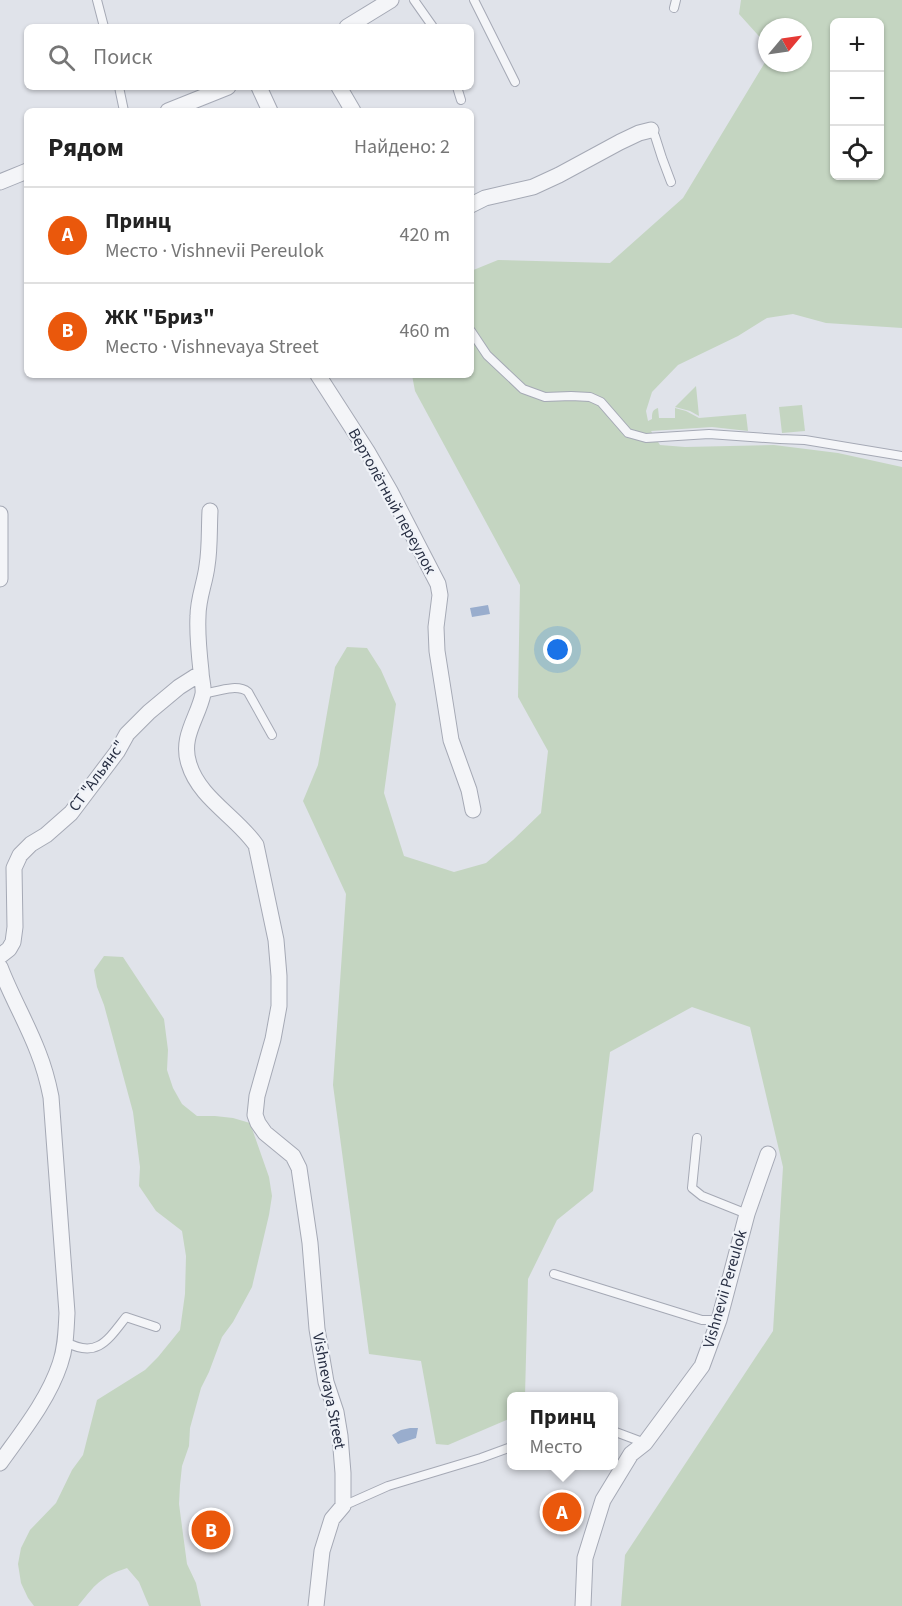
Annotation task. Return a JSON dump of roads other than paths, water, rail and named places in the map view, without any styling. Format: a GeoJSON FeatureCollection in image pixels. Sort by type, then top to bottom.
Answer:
{"type":"FeatureCollection","features":[{"type":"Feature","properties":{"kind":"street"},"geometry":{"type":"LineString","coordinates":[[352,24],[391,0]]}},
{"type":"Feature","properties":{"kind":"street"},"geometry":{"type":"LineString","coordinates":[[176,108],[220,90]]}},
{"type":"Feature","properties":{"kind":"street"},"geometry":{"type":"LineString","coordinates":[[260,90],[269,108]]}},
{"type":"Feature","properties":{"kind":"street"},"geometry":{"type":"LineString","coordinates":[[341,90],[351,108]]}},
{"type":"Feature","properties":{"kind":"street"},"geometry":{"type":"LineString","coordinates":[[474,204],[485,198],[533,187],[639,133],[651,130]]}},
{"type":"Feature","properties":{"kind":"street"},"geometry":{"type":"LineString","coordinates":[[0,182],[24,172]]}},
{"type":"Feature","properties":{"kind":"street","name":"Вертолётный переулок"},"geometry":{"type":"LineString","coordinates":[[320,378],[390,490],[438,584],[440,595],[436,651],[451,740],[469,790],[473,810]]}},
{"type":"Feature","properties":{"kind":"street"},"geometry":{"type":"LineString","coordinates":[[203,694],[198,614],[200,592],[207,567],[210,511]]}},
{"type":"Feature","properties":{"kind":"street"},"geometry":{"type":"LineString","coordinates":[[0,514],[0,579]]}},
{"type":"Feature","properties":{"kind":"street","name":"СТ \"Альянс\""},"geometry":{"type":"LineString","coordinates":[[0,956],[9,949],[13,942],[14,868],[20,855],[71,813],[128,734],[148,712],[201,673]]}},
{"type":"Feature","properties":{"kind":"street","name":"Vishnevaya Street"},"geometry":{"type":"LineString","coordinates":[[203,694],[191,723],[187,740],[189,765],[197,781],[213,801],[248,834],[255,845],[276,940],[279,1006],[273,1039],[256,1096],[255,1114],[265,1133],[293,1156],[299,1168],[310,1243],[317,1329],[326,1382],[336,1412],[340,1436],[343,1506]]}},
{"type":"Feature","properties":{"kind":"street"},"geometry":{"type":"LineString","coordinates":[[0,967],[38,1051],[51,1097],[67,1313],[66,1342],[60,1364],[39,1408],[0,1463]]}},
{"type":"Feature","properties":{"kind":"street","name":"Vishnevii Pereulok"},"geometry":{"type":"LineString","coordinates":[[583,1606],[585,1558],[603,1500],[631,1454],[645,1443],[702,1366],[718,1320],[747,1214],[768,1154]]}},
{"type":"Feature","properties":{"kind":"street"},"geometry":{"type":"LineString","coordinates":[[316,1606],[322,1551],[332,1519],[343,1506]]}},
{"type":"Feature","properties":{"kind":"lane"},"geometry":{"type":"LineString","coordinates":[[97,0],[103,24]]}},
{"type":"Feature","properties":{"kind":"lane"},"geometry":{"type":"LineString","coordinates":[[414,0],[431,24]]}},
{"type":"Feature","properties":{"kind":"lane"},"geometry":{"type":"LineString","coordinates":[[474,0],[515,82]]}},
{"type":"Feature","properties":{"kind":"lane"},"geometry":{"type":"LineString","coordinates":[[119,90],[123,108]]}},
{"type":"Feature","properties":{"kind":"lane"},"geometry":{"type":"LineString","coordinates":[[458,90],[461,100]]}},
{"type":"Feature","properties":{"kind":"lane"},"geometry":{"type":"LineString","coordinates":[[651,130],[671,182]]}},
{"type":"Feature","properties":{"kind":"lane"},"geometry":{"type":"LineString","coordinates":[[474,336],[487,355],[523,389],[545,398],[590,397],[601,402],[628,433],[646,438],[709,434],[806,440],[902,456]]}},
{"type":"Feature","properties":{"kind":"lane"},"geometry":{"type":"LineString","coordinates":[[203,694],[243,688],[248,692],[272,735]]}},
{"type":"Feature","properties":{"kind":"lane"},"geometry":{"type":"LineString","coordinates":[[697,1138],[693,1188],[702,1196],[747,1214]]}},
{"type":"Feature","properties":{"kind":"lane"},"geometry":{"type":"LineString","coordinates":[[554,1274],[702,1320],[718,1320]]}},
{"type":"Feature","properties":{"kind":"lane"},"geometry":{"type":"LineString","coordinates":[[66,1342],[77,1348],[98,1347],[112,1335],[126,1317],[156,1327]]}},
{"type":"Feature","properties":{"kind":"lane"},"geometry":{"type":"LineString","coordinates":[[618,1433],[645,1443]]}},
{"type":"Feature","properties":{"kind":"lane"},"geometry":{"type":"LineString","coordinates":[[343,1506],[388,1486],[492,1454],[507,1447]]}},
{"type":"Feature","properties":{"kind":"water"},"geometry":{"type":"Polygon","coordinates":[[[488,605],[490,614],[472,617],[470,608],[488,605]]]}},
{"type":"Feature","properties":{"kind":"water"},"geometry":{"type":"Polygon","coordinates":[[[410,1428],[418,1428],[416,1438],[398,1444],[392,1435],[410,1428]]]}},
{"type":"Feature","properties":{"kind":"place","name":"Принц"},"geometry":{"type":"Point","coordinates":[562,1512]}},
{"type":"Feature","properties":{"kind":"place","name":"ЖК \"Бриз\""},"geometry":{"type":"Point","coordinates":[211,1530]}}]}
